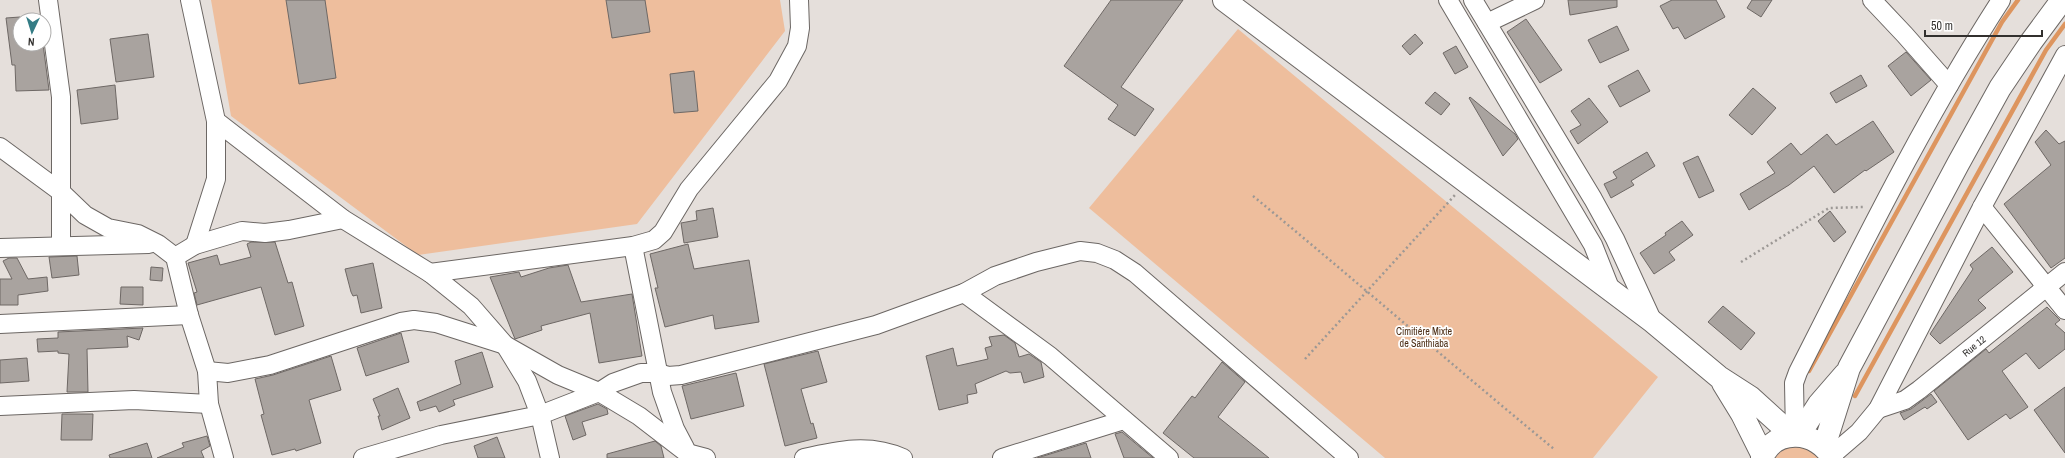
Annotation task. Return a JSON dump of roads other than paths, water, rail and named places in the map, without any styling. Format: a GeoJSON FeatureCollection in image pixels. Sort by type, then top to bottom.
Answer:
{"type":"FeatureCollection","features":[{"type":"Feature","properties":{"kind":"main road"},"geometry":{"type":"LineString","coordinates":[[1224,0],[1612,293],[1653,322],[1719,377],[1750,397],[1795,435],[1817,441],[1829,454]]}},
{"type":"Feature","properties":{"kind":"main road"},"geometry":{"type":"LineString","coordinates":[[1719,377],[1742,414],[1762,457],[1775,442],[1795,435],[1849,368],[2000,88],[2062,0]]}},
{"type":"Feature","properties":{"kind":"main road"},"geometry":{"type":"LineString","coordinates":[[1829,454],[1849,368]]}},
{"type":"Feature","properties":{"kind":"street"},"geometry":{"type":"LineString","coordinates":[[48,0],[61,97],[61,246]]}},
{"type":"Feature","properties":{"kind":"street"},"geometry":{"type":"LineString","coordinates":[[190,0],[216,121],[216,179],[195,245]]}},
{"type":"Feature","properties":{"kind":"street"},"geometry":{"type":"LineString","coordinates":[[430,273],[633,246],[654,240],[663,232],[689,189],[778,81],[797,46],[800,28],[800,0]]}},
{"type":"Feature","properties":{"kind":"street"},"geometry":{"type":"LineString","coordinates":[[1448,0],[1593,245],[1612,293]]}},
{"type":"Feature","properties":{"kind":"street"},"geometry":{"type":"LineString","coordinates":[[1473,0],[1594,199],[1615,239],[1653,322]]}},
{"type":"Feature","properties":{"kind":"street"},"geometry":{"type":"LineString","coordinates":[[1487,23],[1535,0]]}},
{"type":"Feature","properties":{"kind":"street"},"geometry":{"type":"LineString","coordinates":[[1872,0],[1949,85]]}},
{"type":"Feature","properties":{"kind":"street"},"geometry":{"type":"LineString","coordinates":[[1795,435],[1794,383],[1882,206],[1949,85],[2001,0]]}},
{"type":"Feature","properties":{"kind":"street"},"geometry":{"type":"LineString","coordinates":[[1829,454],[1859,432],[1878,410],[1982,206],[2065,56]]}},
{"type":"Feature","properties":{"kind":"street"},"geometry":{"type":"LineString","coordinates":[[216,121],[343,219],[430,273],[471,306],[505,345],[528,381],[540,415],[550,458]]}},
{"type":"Feature","properties":{"kind":"street"},"geometry":{"type":"LineString","coordinates":[[0,147],[61,192],[85,215],[108,228],[138,234],[158,244],[175,257],[189,315],[207,371],[209,404],[224,458]]}},
{"type":"Feature","properties":{"kind":"street"},"geometry":{"type":"LineString","coordinates":[[1982,206],[2065,310]]}},
{"type":"Feature","properties":{"kind":"street"},"geometry":{"type":"LineString","coordinates":[[175,257],[195,245],[242,232],[265,233],[343,219]]}},
{"type":"Feature","properties":{"kind":"street"},"geometry":{"type":"LineString","coordinates":[[0,248],[158,244]]}},
{"type":"Feature","properties":{"kind":"street"},"geometry":{"type":"LineString","coordinates":[[633,246],[662,392],[687,456]]}},
{"type":"Feature","properties":{"kind":"street"},"geometry":{"type":"LineString","coordinates":[[363,458],[441,435],[540,415],[599,392],[613,383],[641,373],[659,373],[668,376],[681,375],[876,326],[964,293],[995,276],[1029,264],[1080,251],[1097,253],[1115,260],[1135,273],[1349,458]]}},
{"type":"Feature","properties":{"kind":"street","name":"Rue 12"},"geometry":{"type":"LineString","coordinates":[[1878,410],[1905,400],[1919,390],[2065,272]]}},
{"type":"Feature","properties":{"kind":"street"},"geometry":{"type":"LineString","coordinates":[[964,293],[1050,356],[1169,458]]}},
{"type":"Feature","properties":{"kind":"street"},"geometry":{"type":"LineString","coordinates":[[0,324],[189,315]]}},
{"type":"Feature","properties":{"kind":"street"},"geometry":{"type":"LineString","coordinates":[[207,371],[228,373],[270,364],[370,331],[414,320],[436,323],[505,345],[558,375],[599,392],[639,416],[687,456],[706,458]]}},
{"type":"Feature","properties":{"kind":"street"},"geometry":{"type":"LineString","coordinates":[[0,406],[134,400],[209,404]]}},
{"type":"Feature","properties":{"kind":"street"},"geometry":{"type":"LineString","coordinates":[[1002,458],[1124,420]]}},
{"type":"Feature","properties":{"kind":"street"},"geometry":{"type":"LineString","coordinates":[[804,458],[844,449],[866,449],[890,452],[903,458]]}},
{"type":"Feature","properties":{"kind":"waterway"},"geometry":{"type":"LineString","coordinates":[[1809,371],[2002,22],[2018,0]]}},
{"type":"Feature","properties":{"kind":"waterway"},"geometry":{"type":"LineString","coordinates":[[1855,396],[2046,50],[2065,24]]}},
{"type":"Feature","properties":{"kind":"park label","name":"Cimitiére Mixte de Santhiaba"},"geometry":{"type":"Point","coordinates":[1424,336]}}]}
